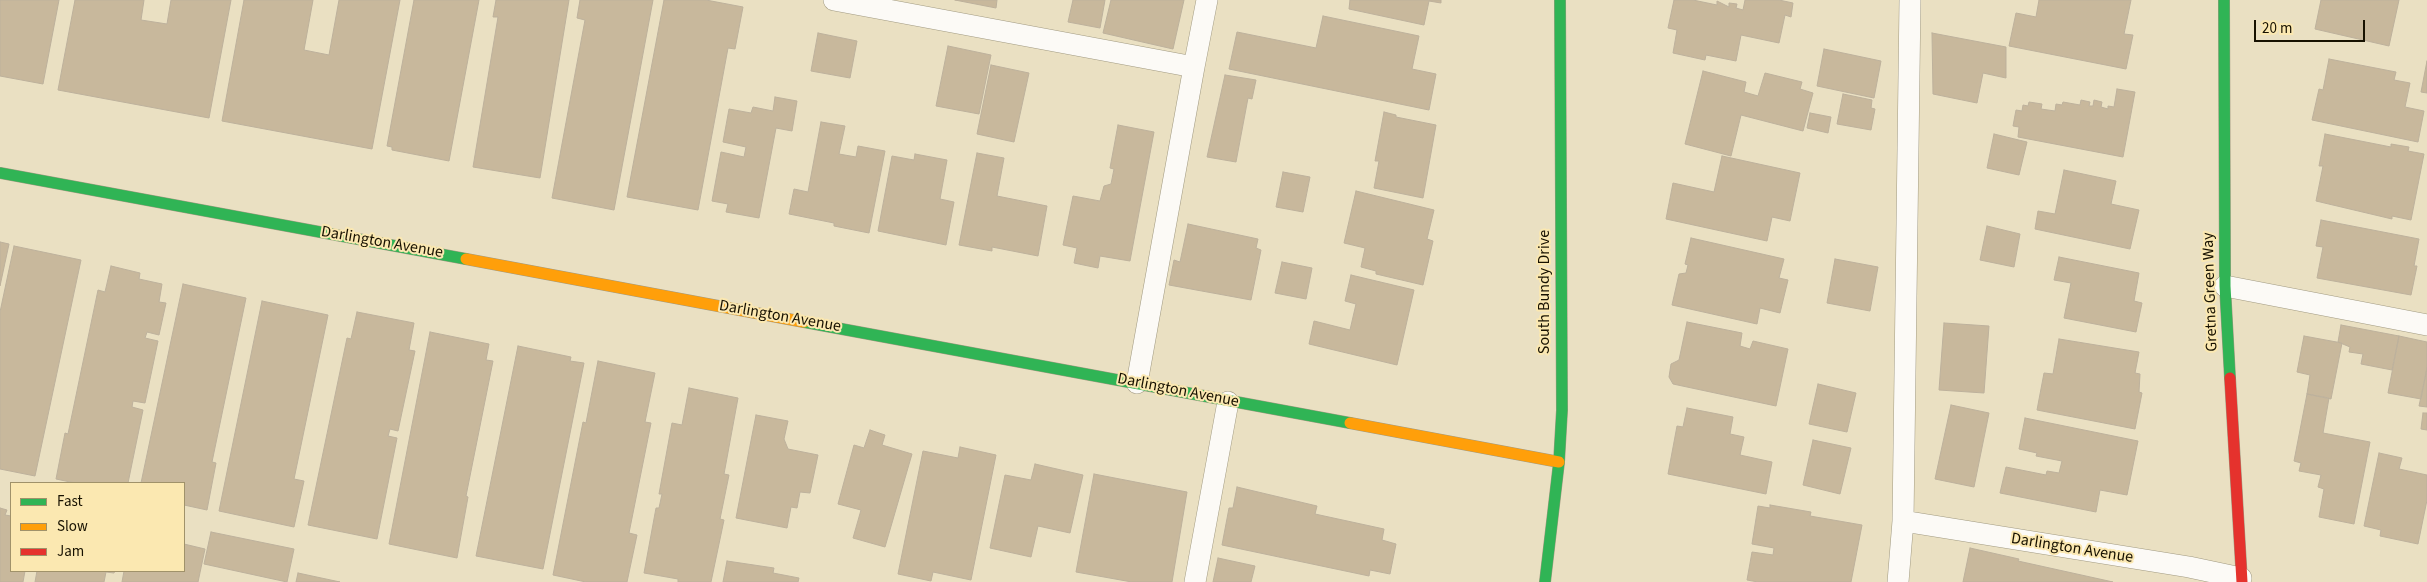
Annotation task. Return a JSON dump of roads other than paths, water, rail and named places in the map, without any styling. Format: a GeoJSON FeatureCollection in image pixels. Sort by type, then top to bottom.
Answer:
{"type":"FeatureCollection","features":[{"type":"Feature","properties":{"kind":"street","name":"South Bundy Drive"},"geometry":{"type":"LineString","coordinates":[[1545,582],[1559,462],[1562,410],[1560,0]]}},
{"type":"Feature","properties":{"kind":"street","name":"Gretna Green Way"},"geometry":{"type":"LineString","coordinates":[[2224,0],[2225,286],[2242,580]]}},
{"type":"Feature","properties":{"kind":"street","name":"Darlington Avenue"},"geometry":{"type":"LineString","coordinates":[[0,173],[1559,462]]}},
{"type":"Feature","properties":{"kind":"lane"},"geometry":{"type":"LineString","coordinates":[[834,0],[1194,67]]}},
{"type":"Feature","properties":{"kind":"lane"},"geometry":{"type":"LineString","coordinates":[[1137,383],[1206,0]]}},
{"type":"Feature","properties":{"kind":"lane"},"geometry":{"type":"LineString","coordinates":[[1898,582],[1903,521],[1910,0]]}},
{"type":"Feature","properties":{"kind":"lane"},"geometry":{"type":"LineString","coordinates":[[2225,286],[2427,325]]}},
{"type":"Feature","properties":{"kind":"lane"},"geometry":{"type":"LineString","coordinates":[[1195,582],[1228,402]]}},
{"type":"Feature","properties":{"kind":"lane","name":"Darlington Avenue"},"geometry":{"type":"LineString","coordinates":[[1903,521],[2189,568],[2242,580]]}}]}
